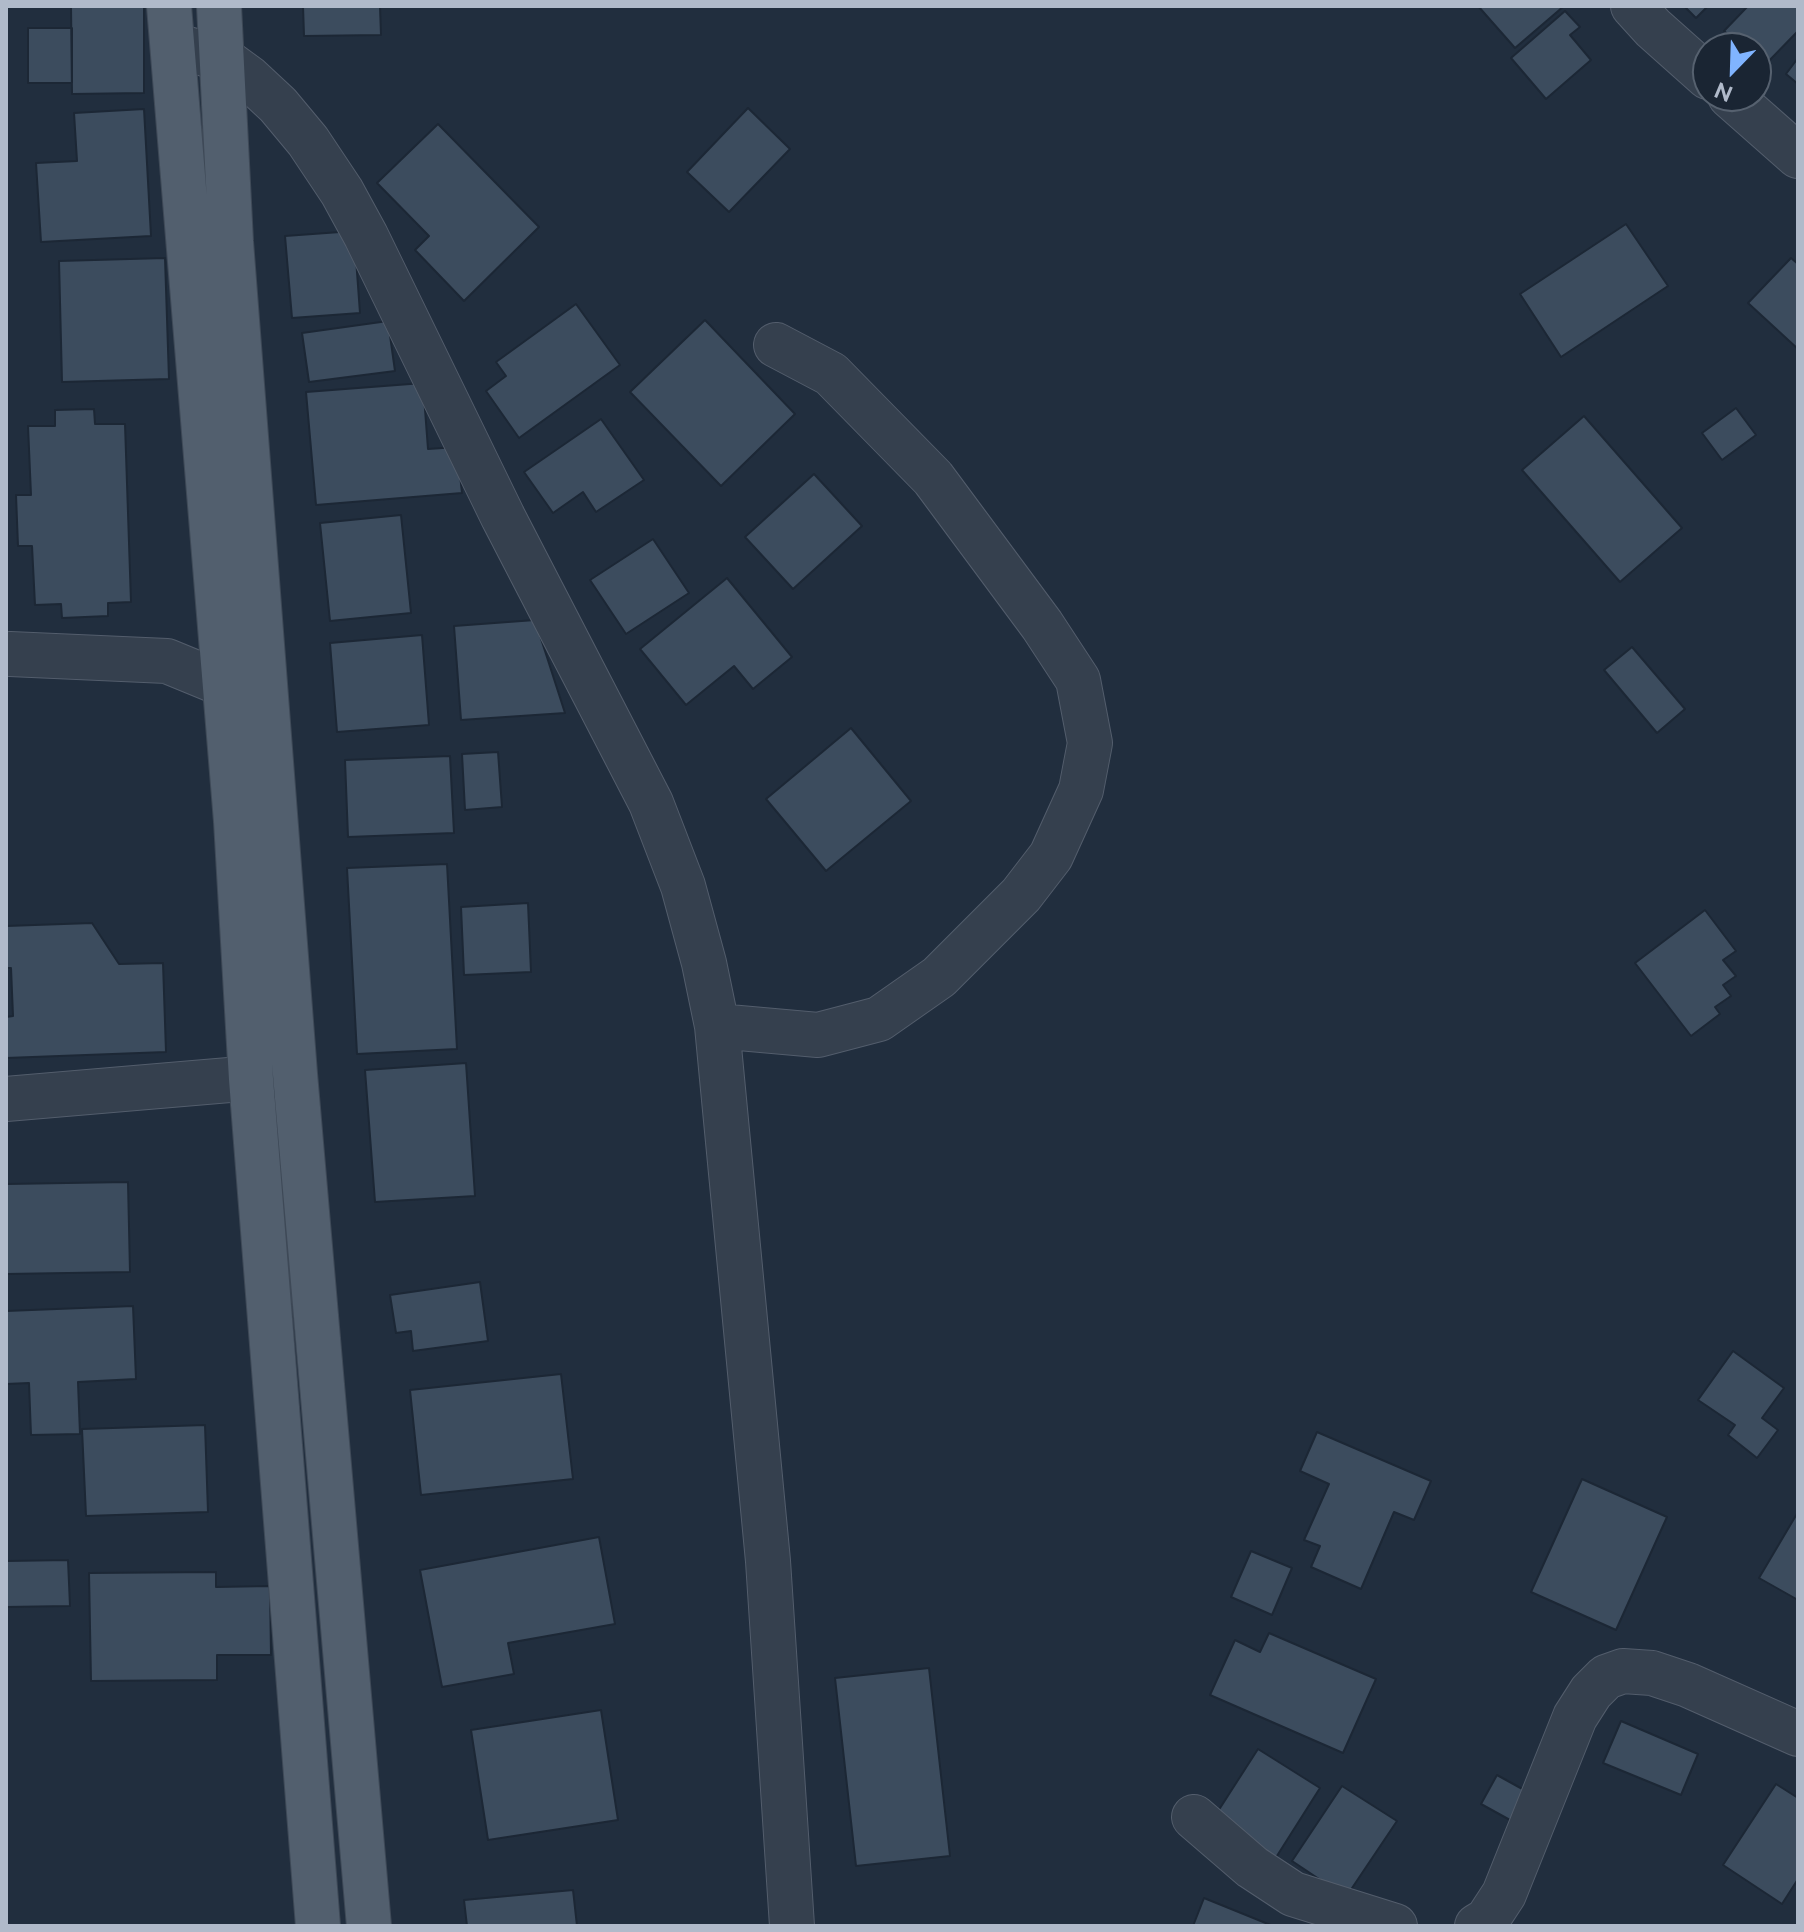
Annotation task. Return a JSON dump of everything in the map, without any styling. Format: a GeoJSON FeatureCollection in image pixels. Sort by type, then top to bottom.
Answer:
{"type":"FeatureCollection","features":[{"type":"Feature","properties":{"kind":"main road"},"geometry":{"type":"LineString","coordinates":[[219,6],[231,242],[295,1074],[369,1926]]}},
{"type":"Feature","properties":{"kind":"main road"},"geometry":{"type":"LineString","coordinates":[[171,25],[236,821],[251,1079],[318,1926]]}},
{"type":"Feature","properties":{"kind":"main road"},"geometry":{"type":"LineString","coordinates":[[277,1392],[323,1392]]}},
{"type":"Feature","properties":{"kind":"street"},"geometry":{"type":"LineString","coordinates":[[1633,6],[1692,63]]}},
{"type":"Feature","properties":{"kind":"street"},"geometry":{"type":"LineString","coordinates":[[171,25],[249,78],[288,117],[342,192],[503,517],[651,803],[683,886],[717,1026],[768,1561],[792,1926]]}},
{"type":"Feature","properties":{"kind":"street"},"geometry":{"type":"LineString","coordinates":[[1748,112],[1798,156]]}},
{"type":"Feature","properties":{"kind":"street"},"geometry":{"type":"LineString","coordinates":[[717,1026],[818,1035],[879,1019],[939,977],[1021,895],[1051,856],[1081,790],[1090,743],[1078,680],[1042,625],[933,478],[831,374],[776,345]]}},
{"type":"Feature","properties":{"kind":"street"},"geometry":{"type":"LineString","coordinates":[[10,654],[167,661],[266,702]]}},
{"type":"Feature","properties":{"kind":"street"},"geometry":{"type":"LineString","coordinates":[[6,1099],[295,1074]]}},
{"type":"Feature","properties":{"kind":"street"},"geometry":{"type":"LineString","coordinates":[[1477,1926],[1487,1920],[1504,1894],[1575,1717],[1591,1692],[1606,1677],[1623,1671],[1652,1673],[1688,1685],[1798,1734]]}},
{"type":"Feature","properties":{"kind":"street"},"geometry":{"type":"LineString","coordinates":[[1194,1817],[1252,1867],[1293,1894],[1395,1926]]}},
{"type":"Feature","properties":{"kind":"building"},"geometry":{"type":"Polygon","coordinates":[[[71,6],[144,6],[144,93],[72,94],[71,6]]]}},
{"type":"Feature","properties":{"kind":"building"},"geometry":{"type":"Polygon","coordinates":[[[303,6],[380,6],[381,35],[304,36],[303,6]]]}},
{"type":"Feature","properties":{"kind":"building"},"geometry":{"type":"Polygon","coordinates":[[[1478,6],[1564,6],[1515,48],[1478,6]]]}},
{"type":"Feature","properties":{"kind":"building"},"geometry":{"type":"Polygon","coordinates":[[[1684,6],[1708,6],[1696,18],[1684,6]]]}},
{"type":"Feature","properties":{"kind":"building"},"geometry":{"type":"Polygon","coordinates":[[[1748,6],[1798,6],[1798,31],[1772,58],[1772,32],[1724,31],[1748,6]]]}},
{"type":"Feature","properties":{"kind":"building"},"geometry":{"type":"Polygon","coordinates":[[[1565,11],[1580,27],[1570,35],[1591,60],[1546,99],[1511,58],[1565,11]]]}},
{"type":"Feature","properties":{"kind":"building"},"geometry":{"type":"Polygon","coordinates":[[[28,28],[72,28],[72,83],[28,83],[28,28]]]}},
{"type":"Feature","properties":{"kind":"building"},"geometry":{"type":"Polygon","coordinates":[[[1798,58],[1798,84],[1786,74],[1798,58]]]}},
{"type":"Feature","properties":{"kind":"building"},"geometry":{"type":"Polygon","coordinates":[[[748,108],[790,149],[729,212],[687,172],[748,108]]]}},
{"type":"Feature","properties":{"kind":"building"},"geometry":{"type":"Polygon","coordinates":[[[144,109],[151,236],[41,242],[36,163],[77,161],[74,113],[144,109]]]}},
{"type":"Feature","properties":{"kind":"building"},"geometry":{"type":"Polygon","coordinates":[[[438,124],[539,227],[464,301],[415,250],[429,236],[377,183],[438,124]]]}},
{"type":"Feature","properties":{"kind":"building"},"geometry":{"type":"Polygon","coordinates":[[[1626,224],[1668,286],[1561,357],[1520,294],[1626,224]]]}},
{"type":"Feature","properties":{"kind":"building"},"geometry":{"type":"Polygon","coordinates":[[[354,231],[360,313],[292,318],[285,236],[354,231]]]}},
{"type":"Feature","properties":{"kind":"building"},"geometry":{"type":"Polygon","coordinates":[[[165,258],[169,379],[62,382],[59,261],[165,258]]]}},
{"type":"Feature","properties":{"kind":"building"},"geometry":{"type":"Polygon","coordinates":[[[1791,258],[1798,264],[1798,349],[1748,303],[1791,258]]]}},
{"type":"Feature","properties":{"kind":"building"},"geometry":{"type":"Polygon","coordinates":[[[576,304],[620,365],[519,438],[486,391],[506,376],[496,362],[576,304]]]}},
{"type":"Feature","properties":{"kind":"building"},"geometry":{"type":"Polygon","coordinates":[[[705,320],[795,414],[721,486],[630,392],[705,320]]]}},
{"type":"Feature","properties":{"kind":"building"},"geometry":{"type":"Polygon","coordinates":[[[388,321],[395,371],[309,382],[302,333],[388,321]]]}},
{"type":"Feature","properties":{"kind":"building"},"geometry":{"type":"Polygon","coordinates":[[[423,383],[428,449],[457,447],[462,493],[316,505],[306,392],[423,383]]]}},
{"type":"Feature","properties":{"kind":"building"},"geometry":{"type":"Polygon","coordinates":[[[1736,408],[1756,435],[1722,460],[1702,433],[1736,408]]]}},
{"type":"Feature","properties":{"kind":"building"},"geometry":{"type":"Polygon","coordinates":[[[94,409],[95,424],[125,424],[131,602],[108,603],[108,616],[62,618],[61,604],[35,605],[32,546],[18,546],[16,495],[31,495],[28,426],[55,426],[55,410],[94,409]]]}},
{"type":"Feature","properties":{"kind":"building"},"geometry":{"type":"Polygon","coordinates":[[[1584,416],[1682,528],[1620,582],[1522,470],[1584,416]]]}},
{"type":"Feature","properties":{"kind":"building"},"geometry":{"type":"Polygon","coordinates":[[[601,419],[644,480],[596,512],[583,492],[553,513],[524,472],[601,419]]]}},
{"type":"Feature","properties":{"kind":"building"},"geometry":{"type":"Polygon","coordinates":[[[814,474],[862,526],[793,589],[745,537],[814,474]]]}},
{"type":"Feature","properties":{"kind":"building"},"geometry":{"type":"Polygon","coordinates":[[[401,515],[411,613],[330,621],[320,523],[401,515]]]}},
{"type":"Feature","properties":{"kind":"building"},"geometry":{"type":"Polygon","coordinates":[[[653,539],[689,593],[626,634],[590,580],[653,539]]]}},
{"type":"Feature","properties":{"kind":"building"},"geometry":{"type":"Polygon","coordinates":[[[727,578],[792,657],[753,689],[734,666],[686,705],[640,649],[727,578]]]}},
{"type":"Feature","properties":{"kind":"building"},"geometry":{"type":"Polygon","coordinates":[[[535,620],[565,713],[461,720],[454,626],[535,620]]]}},
{"type":"Feature","properties":{"kind":"building"},"geometry":{"type":"Polygon","coordinates":[[[422,635],[429,725],[337,732],[330,643],[422,635]]]}},
{"type":"Feature","properties":{"kind":"building"},"geometry":{"type":"Polygon","coordinates":[[[1632,647],[1685,709],[1657,733],[1604,670],[1632,647]]]}},
{"type":"Feature","properties":{"kind":"building"},"geometry":{"type":"Polygon","coordinates":[[[851,728],[911,801],[826,871],[766,799],[851,728]]]}},
{"type":"Feature","properties":{"kind":"building"},"geometry":{"type":"Polygon","coordinates":[[[498,752],[502,807],[465,810],[462,754],[498,752]]]}},
{"type":"Feature","properties":{"kind":"building"},"geometry":{"type":"Polygon","coordinates":[[[450,756],[454,833],[348,837],[345,760],[450,756]]]}},
{"type":"Feature","properties":{"kind":"building"},"geometry":{"type":"Polygon","coordinates":[[[447,864],[457,1049],[357,1054],[347,868],[447,864]]]}},
{"type":"Feature","properties":{"kind":"building"},"geometry":{"type":"Polygon","coordinates":[[[528,903],[531,972],[464,975],[461,907],[528,903]]]}},
{"type":"Feature","properties":{"kind":"building"},"geometry":{"type":"Polygon","coordinates":[[[1705,910],[1736,951],[1723,960],[1736,976],[1723,985],[1731,996],[1715,1007],[1720,1014],[1691,1036],[1635,963],[1705,910]]]}},
{"type":"Feature","properties":{"kind":"building"},"geometry":{"type":"Polygon","coordinates":[[[92,923],[119,964],[163,963],[166,1052],[6,1058],[6,1017],[13,1016],[11,968],[6,968],[6,926],[92,923]]]}},
{"type":"Feature","properties":{"kind":"building"},"geometry":{"type":"Polygon","coordinates":[[[466,1063],[475,1196],[375,1202],[365,1070],[466,1063]]]}},
{"type":"Feature","properties":{"kind":"building"},"geometry":{"type":"Polygon","coordinates":[[[128,1182],[130,1272],[6,1274],[6,1184],[128,1182]]]}},
{"type":"Feature","properties":{"kind":"building"},"geometry":{"type":"Polygon","coordinates":[[[480,1282],[488,1341],[413,1351],[411,1331],[396,1333],[390,1295],[480,1282]]]}},
{"type":"Feature","properties":{"kind":"building"},"geometry":{"type":"Polygon","coordinates":[[[133,1306],[136,1379],[78,1382],[80,1434],[31,1435],[29,1383],[6,1384],[6,1311],[133,1306]]]}},
{"type":"Feature","properties":{"kind":"building"},"geometry":{"type":"Polygon","coordinates":[[[1733,1351],[1784,1388],[1762,1418],[1778,1430],[1757,1458],[1728,1435],[1735,1425],[1698,1400],[1733,1351]]]}},
{"type":"Feature","properties":{"kind":"building"},"geometry":{"type":"Polygon","coordinates":[[[561,1374],[573,1479],[421,1495],[410,1390],[561,1374]]]}},
{"type":"Feature","properties":{"kind":"building"},"geometry":{"type":"Polygon","coordinates":[[[205,1425],[208,1512],[86,1516],[82,1429],[205,1425]]]}},
{"type":"Feature","properties":{"kind":"building"},"geometry":{"type":"Polygon","coordinates":[[[1317,1432],[1431,1481],[1414,1520],[1394,1512],[1361,1589],[1311,1567],[1320,1546],[1304,1540],[1329,1484],[1300,1471],[1317,1432]]]}},
{"type":"Feature","properties":{"kind":"building"},"geometry":{"type":"Polygon","coordinates":[[[1582,1479],[1667,1517],[1616,1630],[1531,1592],[1582,1479]]]}},
{"type":"Feature","properties":{"kind":"building"},"geometry":{"type":"Polygon","coordinates":[[[1798,1512],[1798,1600],[1759,1578],[1798,1512]]]}},
{"type":"Feature","properties":{"kind":"building"},"geometry":{"type":"Polygon","coordinates":[[[599,1537],[615,1624],[508,1643],[514,1674],[442,1687],[420,1570],[599,1537]]]}},
{"type":"Feature","properties":{"kind":"building"},"geometry":{"type":"Polygon","coordinates":[[[1251,1551],[1292,1568],[1272,1615],[1231,1597],[1251,1551]]]}},
{"type":"Feature","properties":{"kind":"building"},"geometry":{"type":"Polygon","coordinates":[[[68,1560],[70,1606],[6,1607],[6,1561],[68,1560]]]}},
{"type":"Feature","properties":{"kind":"building"},"geometry":{"type":"Polygon","coordinates":[[[216,1572],[216,1587],[270,1586],[271,1655],[217,1655],[217,1680],[91,1681],[89,1573],[216,1572]]]}},
{"type":"Feature","properties":{"kind":"building"},"geometry":{"type":"Polygon","coordinates":[[[1269,1633],[1376,1679],[1343,1753],[1210,1695],[1235,1640],[1260,1652],[1269,1633]]]}},
{"type":"Feature","properties":{"kind":"building"},"geometry":{"type":"Polygon","coordinates":[[[929,1668],[950,1856],[856,1866],[835,1678],[929,1668]]]}},
{"type":"Feature","properties":{"kind":"building"},"geometry":{"type":"Polygon","coordinates":[[[601,1710],[618,1820],[488,1840],[471,1730],[601,1710]]]}},
{"type":"Feature","properties":{"kind":"building"},"geometry":{"type":"Polygon","coordinates":[[[1621,1721],[1698,1754],[1681,1795],[1603,1763],[1621,1721]]]}},
{"type":"Feature","properties":{"kind":"building"},"geometry":{"type":"Polygon","coordinates":[[[1258,1749],[1320,1788],[1275,1859],[1213,1819],[1258,1749]]]}},
{"type":"Feature","properties":{"kind":"building"},"geometry":{"type":"Polygon","coordinates":[[[1497,1775],[1535,1796],[1519,1825],[1481,1804],[1497,1775]]]}},
{"type":"Feature","properties":{"kind":"building"},"geometry":{"type":"Polygon","coordinates":[[[1776,1784],[1798,1798],[1798,1879],[1782,1904],[1723,1865],[1776,1784]]]}},
{"type":"Feature","properties":{"kind":"building"},"geometry":{"type":"Polygon","coordinates":[[[1342,1786],[1397,1821],[1346,1897],[1292,1861],[1342,1786]]]}},
{"type":"Feature","properties":{"kind":"building"},"geometry":{"type":"Polygon","coordinates":[[[573,1890],[577,1926],[467,1926],[464,1900],[573,1890]]]}},
{"type":"Feature","properties":{"kind":"building"},"geometry":{"type":"Polygon","coordinates":[[[1204,1898],[1273,1926],[1193,1926],[1204,1898]]]}}]}
